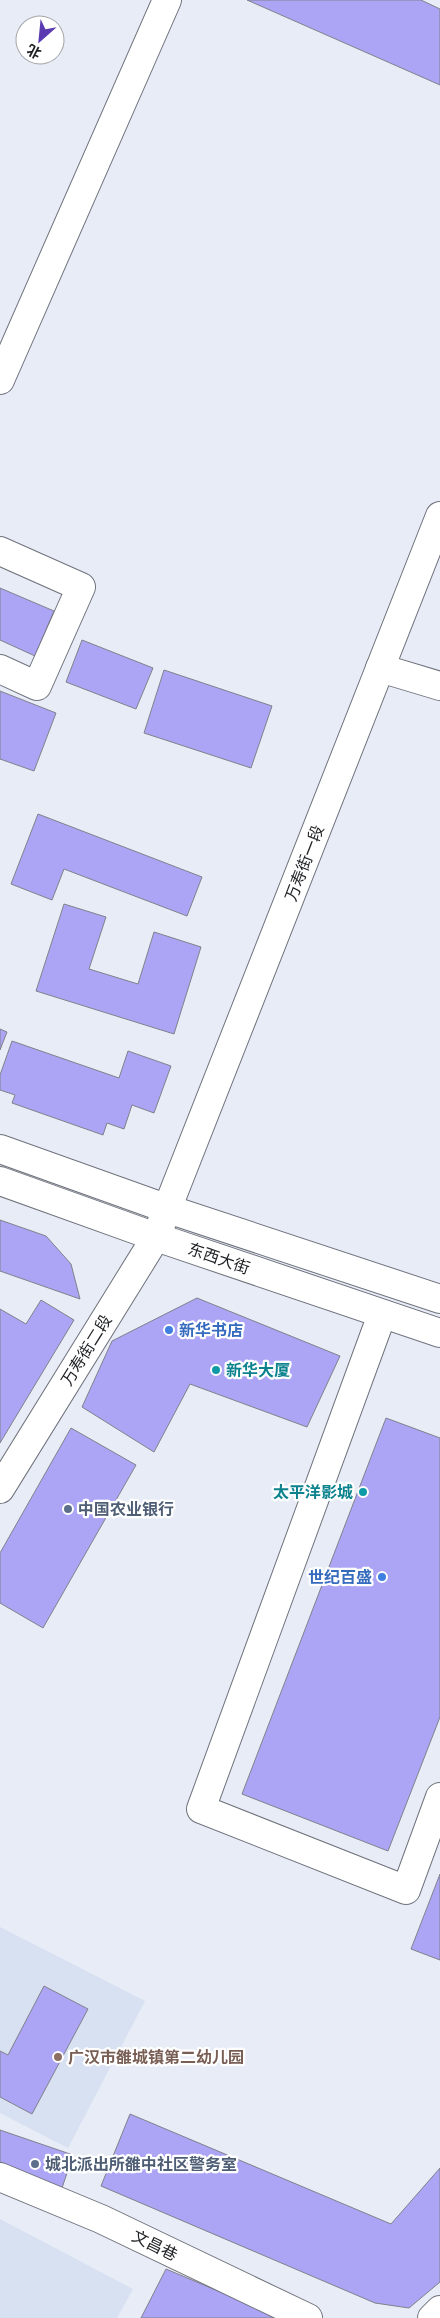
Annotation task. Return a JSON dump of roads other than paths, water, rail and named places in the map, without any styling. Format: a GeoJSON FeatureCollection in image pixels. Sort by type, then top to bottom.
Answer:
{"type":"FeatureCollection","features":[{"type":"Feature","properties":{"kind":"street"},"geometry":{"type":"LineString","coordinates":[[0,380],[167,0]]}},
{"type":"Feature","properties":{"kind":"street","name":"万寿街一段"},"geometry":{"type":"LineString","coordinates":[[168,1209],[440,516]]}},
{"type":"Feature","properties":{"kind":"street"},"geometry":{"type":"LineString","coordinates":[[0,551],[81,587],[37,686],[0,669]]}},
{"type":"Feature","properties":{"kind":"street"},"geometry":{"type":"LineString","coordinates":[[380,668],[440,686]]}},
{"type":"Feature","properties":{"kind":"street","name":"东西大街"},"geometry":{"type":"LineString","coordinates":[[0,1149],[168,1209],[440,1299]]}},
{"type":"Feature","properties":{"kind":"street","name":"东西大街"},"geometry":{"type":"LineString","coordinates":[[0,1181],[156,1237],[440,1333]]}},
{"type":"Feature","properties":{"kind":"street","name":"万寿街二段"},"geometry":{"type":"LineString","coordinates":[[0,1489],[156,1237],[168,1209]]}},
{"type":"Feature","properties":{"kind":"street"},"geometry":{"type":"LineString","coordinates":[[380,1320],[201,1809],[406,1890],[440,1797]]}},
{"type":"Feature","properties":{"kind":"street","name":"文昌巷"},"geometry":{"type":"LineString","coordinates":[[0,2177],[101,2219],[308,2318]]}},
{"type":"Feature","properties":{"kind":"street"},"geometry":{"type":"LineString","coordinates":[[432,2318],[440,2310]]}},
{"type":"Feature","properties":{"kind":"place","name":"新华书店"},"geometry":{"type":"Point","coordinates":[169,1330]}},
{"type":"Feature","properties":{"kind":"place","name":"新华大厦"},"geometry":{"type":"Point","coordinates":[216,1370]}},
{"type":"Feature","properties":{"kind":"place","name":"太平洋影城"},"geometry":{"type":"Point","coordinates":[363,1492]}},
{"type":"Feature","properties":{"kind":"place","name":"中国农业银行"},"geometry":{"type":"Point","coordinates":[68,1509]}},
{"type":"Feature","properties":{"kind":"place","name":"世纪百盛"},"geometry":{"type":"Point","coordinates":[382,1577]}},
{"type":"Feature","properties":{"kind":"place","name":"广汉市雒城镇第二幼儿园"},"geometry":{"type":"Point","coordinates":[58,2057]}},
{"type":"Feature","properties":{"kind":"place","name":"城北派出所雒中社区警务室"},"geometry":{"type":"Point","coordinates":[35,2164]}}]}
